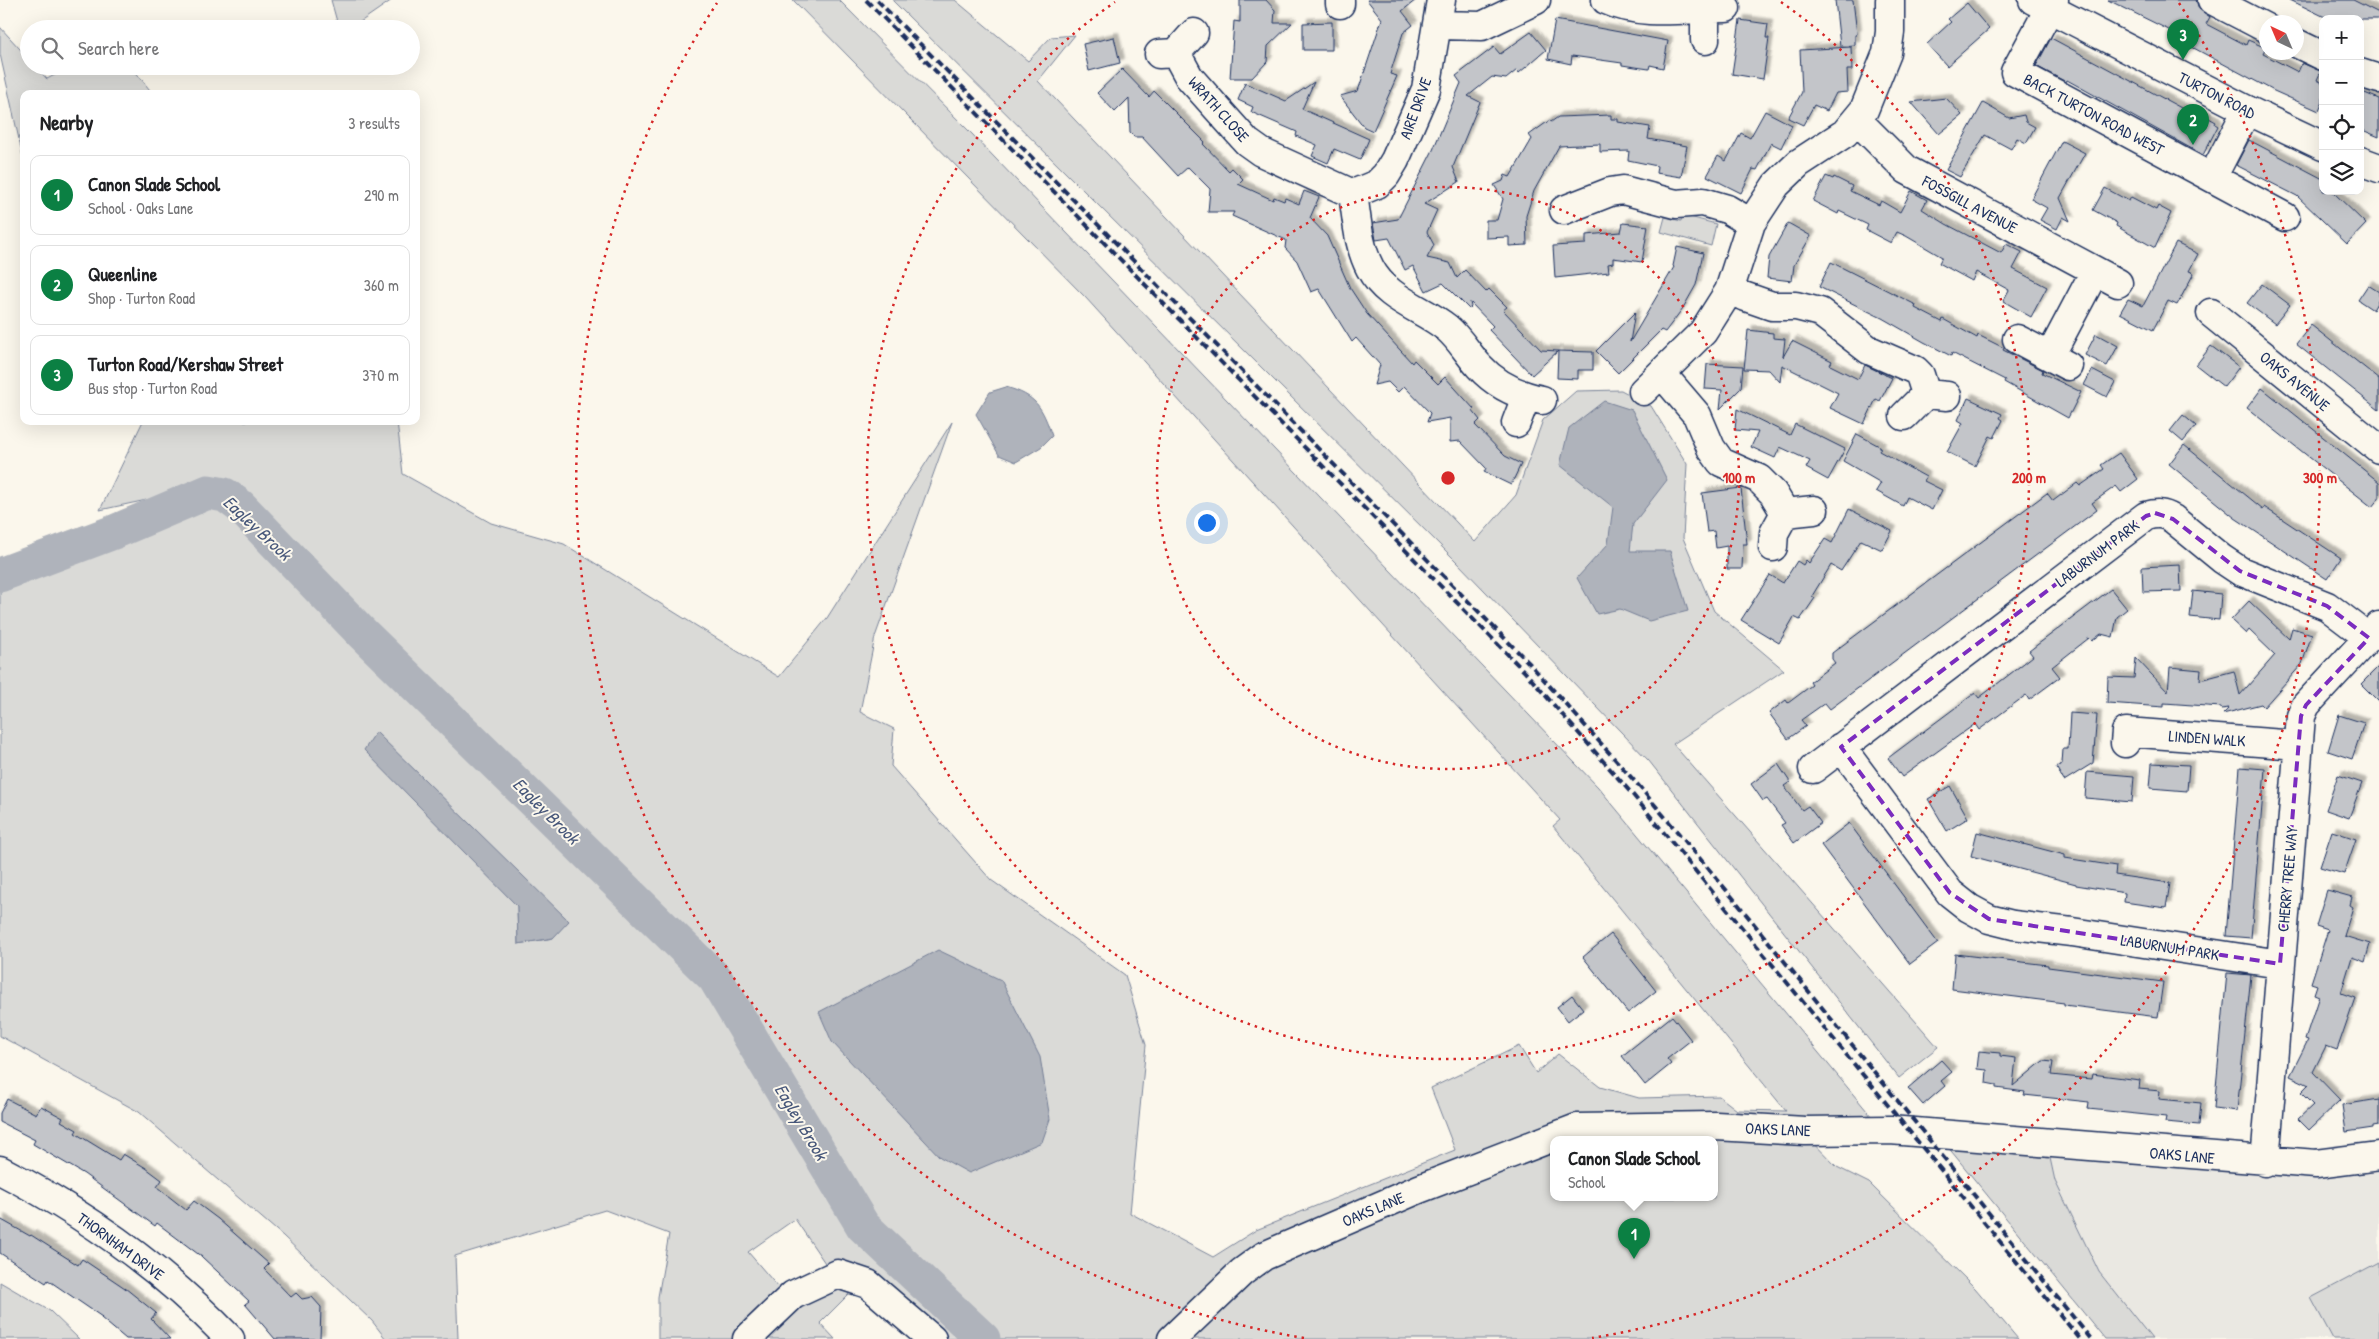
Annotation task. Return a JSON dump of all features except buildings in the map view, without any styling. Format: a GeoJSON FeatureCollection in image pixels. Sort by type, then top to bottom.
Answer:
{"type":"FeatureCollection","features":[{"type":"Feature","properties":{"kind":"street"},"geometry":{"type":"LineString","coordinates":[[1439,12],[1482,26],[1536,0]]}},
{"type":"Feature","properties":{"kind":"street"},"geometry":{"type":"LineString","coordinates":[[1606,0],[1621,7],[1652,10],[1715,8],[1706,40]]}},
{"type":"Feature","properties":{"kind":"street"},"geometry":{"type":"LineString","coordinates":[[1785,514],[1773,493],[1759,479],[1721,462],[1711,448],[1697,415],[1652,382],[1703,332],[1729,291],[1750,223],[1787,173],[1845,133],[1864,110],[1887,53],[1890,32],[1890,0]]}},
{"type":"Feature","properties":{"kind":"street"},"geometry":{"type":"LineString","coordinates":[[2212,0],[2259,24]]}},
{"type":"Feature","properties":{"kind":"street","name":"TURTON ROAD"},"geometry":{"type":"LineString","coordinates":[[2046,2],[2246,110],[2319,144]]}},
{"type":"Feature","properties":{"kind":"street","name":"BACK TURTON ROAD WEST"},"geometry":{"type":"LineString","coordinates":[[2046,2],[2015,72],[2213,176],[2285,217]]}},
{"type":"Feature","properties":{"kind":"street","name":"AIRE DRIVE"},"geometry":{"type":"LineString","coordinates":[[1353,194],[1377,184],[1386,175],[1395,160],[1426,89],[1439,12]]}},
{"type":"Feature","properties":{"kind":"street","name":"WRATH CLOSE"},"geometry":{"type":"LineString","coordinates":[[1194,33],[1166,54],[1247,142],[1261,152],[1353,194]]}},
{"type":"Feature","properties":{"kind":"street"},"geometry":{"type":"LineString","coordinates":[[2304,47],[2319,54]]}},
{"type":"Feature","properties":{"kind":"street"},"geometry":{"type":"LineString","coordinates":[[2364,74],[2379,79]]}},
{"type":"Feature","properties":{"kind":"street"},"geometry":{"type":"LineString","coordinates":[[2213,176],[2246,110]]}},
{"type":"Feature","properties":{"kind":"street","name":"FOSSGILL AVENUE"},"geometry":{"type":"LineString","coordinates":[[1857,120],[1907,170],[2107,277],[2059,361],[2017,339]]}},
{"type":"Feature","properties":{"kind":"street"},"geometry":{"type":"LineString","coordinates":[[2364,162],[2379,168]]}},
{"type":"Feature","properties":{"kind":"street"},"geometry":{"type":"LineString","coordinates":[[1564,210],[1589,191],[1610,192],[1623,190],[1676,204],[1702,202],[1727,209],[1750,223]]}},
{"type":"Feature","properties":{"kind":"street"},"geometry":{"type":"LineString","coordinates":[[1353,194],[1360,241],[1370,269],[1384,288],[1402,303],[1448,329],[1492,378],[1505,387],[1534,399],[1516,423]]}},
{"type":"Feature","properties":{"kind":"street"},"geometry":{"type":"LineString","coordinates":[[1729,291],[1772,306],[1796,306],[1820,312],[1869,350],[1915,370],[1937,395],[1904,416]]}},
{"type":"Feature","properties":{"kind":"street","name":"OAKS AVENUE"},"geometry":{"type":"LineString","coordinates":[[2211,312],[2379,449]]}},
{"type":"Feature","properties":{"kind":"street"},"geometry":{"type":"LineString","coordinates":[[1785,514],[1814,510]]}},
{"type":"Feature","properties":{"kind":"street","name":"LABURNUM PARK"},"geometry":{"type":"LineString","coordinates":[[1813,769],[2146,516],[2155,513],[2165,514],[2240,571],[2327,606],[2374,632]]}},
{"type":"Feature","properties":{"kind":"street"},"geometry":{"type":"LineString","coordinates":[[1773,547],[1774,533],[1785,514]]}},
{"type":"Feature","properties":{"kind":"street","name":"CHERRY TREE WAY"},"geometry":{"type":"LineString","coordinates":[[2265,1162],[2301,716],[2306,705],[2374,632]]}},
{"type":"Feature","properties":{"kind":"street","name":"LINDEN WALK"},"geometry":{"type":"LineString","coordinates":[[2125,743],[2126,732],[2298,745]]}},
{"type":"Feature","properties":{"kind":"street","name":"LABURNUM PARK"},"geometry":{"type":"LineString","coordinates":[[1841,747],[1950,892],[1969,908],[1989,919],[2013,926],[2081,934],[2280,964]]}},
{"type":"Feature","properties":{"kind":"street","name":"OAKS LANE"},"geometry":{"type":"LineString","coordinates":[[1556,1136],[1577,1128],[1716,1126],[1804,1130],[1890,1130],[2265,1162],[2316,1164],[2379,1156]]}},
{"type":"Feature","properties":{"kind":"street","name":"OAKS LANE"},"geometry":{"type":"LineString","coordinates":[[1172,1339],[1242,1272],[1264,1256],[1418,1189],[1550,1138]]}},
{"type":"Feature","properties":{"kind":"street","name":"THORNHAM DRIVE"},"geometry":{"type":"LineString","coordinates":[[0,1170],[92,1222],[141,1258],[187,1296],[230,1339]]}},
{"type":"Feature","properties":{"kind":"street"},"geometry":{"type":"LineString","coordinates":[[747,1339],[793,1295],[838,1274],[868,1284],[932,1339]]}},
{"type":"Feature","properties":{"kind":"highlighted area"},"geometry":{"type":"Polygon","coordinates":[[[2155,513],[2173,519],[2240,571],[2327,606],[2369,638],[2306,705],[2301,716],[2280,964],[1989,919],[1950,893],[1841,747],[2146,516],[2155,513]]]}},
{"type":"Feature","properties":{"kind":"shaded area"},"geometry":{"type":"Polygon","coordinates":[[[331,0],[392,0],[363,20],[337,20],[331,0]]]}},
{"type":"Feature","properties":{"kind":"shaded area"},"geometry":{"type":"Polygon","coordinates":[[[793,0],[839,0],[972,134],[1598,787],[1877,1123],[1805,1134],[1837,1167],[1869,1183],[1975,1288],[2018,1339],[932,1339],[827,1266],[795,1219],[748,1252],[785,1295],[739,1339],[658,1339],[658,1297],[669,1234],[605,1210],[455,1256],[458,1339],[386,1339],[372,1321],[283,1236],[139,1112],[0,1036],[0,586],[221,499],[351,636],[704,967],[368,620],[226,483],[100,510],[141,425],[397,425],[403,474],[491,523],[564,544],[779,677],[827,618],[952,422],[875,637],[860,712],[894,729],[891,766],[991,880],[1125,975],[1146,1045],[1130,1213],[1213,1257],[1256,1230],[1455,1150],[1431,1088],[1519,1046],[1536,1073],[1558,1054],[1600,1087],[1639,1098],[1719,1096],[1737,1110],[1786,1111],[1553,826],[1560,820],[1085,297],[793,0]],[[517,906],[518,944],[553,938],[517,906]]]}},
{"type":"Feature","properties":{"kind":"shaded area"},"geometry":{"type":"Polygon","coordinates":[[[892,0],[955,0],[1028,61],[1051,37],[1075,35],[1038,81],[1475,542],[1516,495],[1543,420],[1576,391],[1621,390],[1651,406],[1687,464],[1683,538],[1714,611],[1784,670],[1673,744],[1938,1047],[1899,1078],[1649,761],[1457,562],[892,0]]]}},
{"type":"Feature","properties":{"kind":"shaded area"},"geometry":{"type":"Polygon","coordinates":[[[0,27],[20,49],[20,75],[43,75],[47,79],[55,75],[138,75],[150,90],[20,90],[20,144],[0,54],[0,27]]]}},
{"type":"Feature","properties":{"kind":"shaded area"},"geometry":{"type":"Polygon","coordinates":[[[1682,215],[1716,224],[1711,246],[1661,232],[1665,217],[1681,221],[1682,215]]]}},
{"type":"Feature","properties":{"kind":"shaded area"},"geometry":{"type":"Polygon","coordinates":[[[1006,387],[1024,394],[1036,404],[1045,417],[1052,436],[1041,447],[1016,462],[999,455],[976,414],[990,392],[1006,387]]]}},
{"type":"Feature","properties":{"kind":"shaded area"},"geometry":{"type":"Polygon","coordinates":[[[1604,401],[1632,410],[1667,480],[1633,524],[1630,551],[1670,551],[1688,611],[1649,621],[1620,609],[1597,614],[1577,578],[1608,544],[1613,507],[1560,465],[1569,428],[1604,401]]]}},
{"type":"Feature","properties":{"kind":"shaded area"},"geometry":{"type":"Polygon","coordinates":[[[376,732],[569,921],[553,938],[518,944],[517,906],[364,750],[376,732]]]}},
{"type":"Feature","properties":{"kind":"shaded area"},"geometry":{"type":"Polygon","coordinates":[[[938,950],[1001,980],[1040,1057],[1050,1119],[1042,1142],[969,1173],[940,1157],[832,1042],[819,1012],[938,950]]]}},
{"type":"Feature","properties":{"kind":"shaded area"},"geometry":{"type":"Polygon","coordinates":[[[1947,1146],[2050,1158],[2055,1181],[2099,1272],[2152,1339],[2105,1339],[1947,1146]]]}},
{"type":"Feature","properties":{"kind":"shaded area"},"geometry":{"type":"Polygon","coordinates":[[[2050,1158],[2249,1173],[2318,1176],[2379,1166],[2379,1339],[2152,1339],[2099,1272],[2055,1181],[2050,1158]]]}},
{"type":"Feature","properties":{"kind":"shaded area"},"geometry":{"type":"Polygon","coordinates":[[[2379,1262],[2379,1339],[2333,1339],[2311,1298],[2379,1262]]]}},
{"type":"Feature","properties":{"kind":"shaded area"},"geometry":{"type":"Polygon","coordinates":[[[832,1280],[857,1292],[849,1294],[820,1323],[835,1339],[760,1339],[832,1280]]]}},
{"type":"Feature","properties":{"kind":"shaded area"},"geometry":{"type":"Polygon","coordinates":[[[0,1282],[50,1311],[79,1339],[0,1339],[0,1282]]]}},
{"type":"Feature","properties":{"kind":"waterway","name":"Eagley Brook"},"geometry":{"type":"LineString","coordinates":[[0,575],[114,532],[208,492],[225,495],[240,506],[361,632],[715,978],[863,1226],[983,1339]]}},
{"type":"Feature","properties":{"kind":"railway"},"geometry":{"type":"LineString","coordinates":[[866,0],[1524,671],[1633,795],[2080,1339]]}},
{"type":"Feature","properties":{"kind":"railway"},"geometry":{"type":"LineString","coordinates":[[877,0],[1530,664],[1638,785],[1733,898],[2091,1339]]}},
{"type":"Feature","properties":{"kind":"place","name":"Turton Road/Kershaw Street"},"geometry":{"type":"Point","coordinates":[2183,60]}},
{"type":"Feature","properties":{"kind":"place","name":"Queenline"},"geometry":{"type":"Point","coordinates":[2193,145]}},
{"type":"Feature","properties":{"kind":"place","name":"Canon Slade School"},"geometry":{"type":"Point","coordinates":[1634,1259]}}]}
